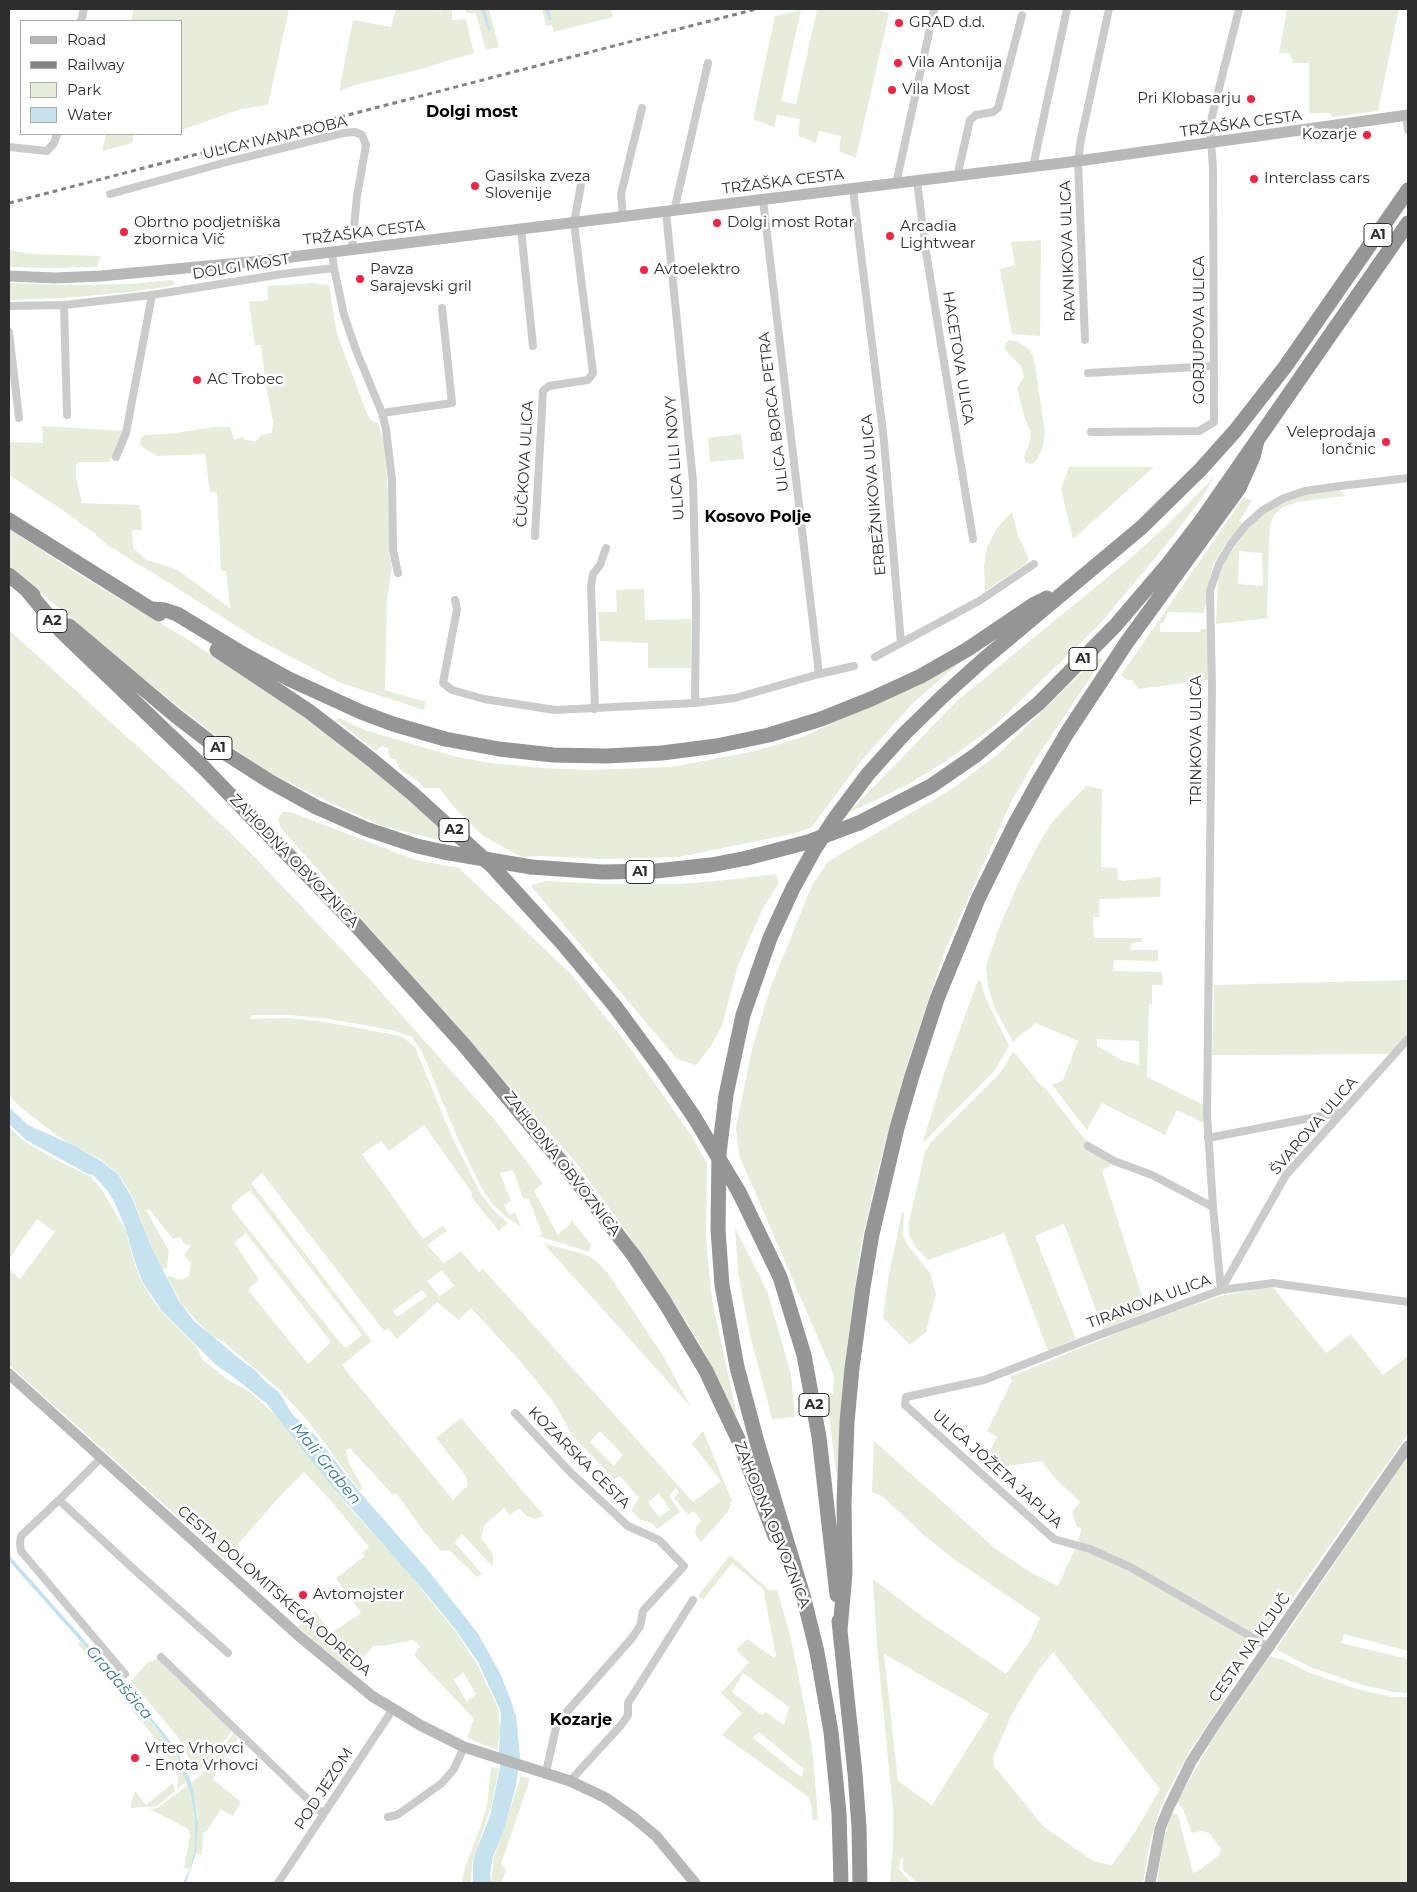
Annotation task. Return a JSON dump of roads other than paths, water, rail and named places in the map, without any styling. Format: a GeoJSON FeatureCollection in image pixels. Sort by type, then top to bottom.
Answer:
{"type":"FeatureCollection","features":[{"type":"Feature","properties":{"kind":"highway","name":"A1"},"geometry":{"type":"LineString","coordinates":[[9,520],[152,609],[165,610],[177,614],[238,651],[289,678],[392,724],[445,739],[499,749],[553,755],[607,756],[662,753],[716,746],[769,735],[821,719],[921,676],[968,649],[1033,605],[1073,585],[1142,527],[1181,490],[1235,431],[1285,367],[1408,190]]}},
{"type":"Feature","properties":{"kind":"highway","name":"A1"},"geometry":{"type":"LineString","coordinates":[[9,575],[154,699],[244,766],[292,795],[339,818],[391,838],[488,861],[578,871],[629,872],[683,869],[747,858],[808,842],[859,822],[908,799],[954,771],[998,738],[1052,690],[1115,626],[1151,585],[1201,521],[1408,223]]}},
{"type":"Feature","properties":{"kind":"highway"},"geometry":{"type":"LineString","coordinates":[[840,1630],[845,1573],[844,1494],[847,1422],[861,1296],[872,1234],[890,1154],[912,1076],[938,999],[978,899],[1040,779],[1067,732],[1127,642],[1238,488],[1253,457],[1257,441]]}},
{"type":"Feature","properties":{"kind":"highway"},"geometry":{"type":"LineString","coordinates":[[804,1599],[745,1401],[731,1339],[722,1285],[718,1212],[719,1154],[726,1095],[743,1015],[770,938],[793,888],[814,850],[851,796],[898,740],[943,696],[1073,585]]}},
{"type":"Feature","properties":{"kind":"highway","name":"ZAHODNA OBVOZNICA"},"geometry":{"type":"LineString","coordinates":[[25,588],[61,631],[204,768],[356,924],[464,1045],[574,1177],[634,1256],[664,1301],[706,1371],[739,1441],[782,1555],[804,1599],[822,1678],[831,1732],[839,1813],[841,1883]]}},
{"type":"Feature","properties":{"kind":"highway","name":"A2"},"geometry":{"type":"LineString","coordinates":[[152,609],[251,672],[330,728],[413,794],[486,861],[546,924],[598,985],[646,1048],[694,1117],[739,1192],[780,1277],[804,1355],[818,1437],[856,1772],[860,1883]]}},
{"type":"Feature","properties":{"kind":"main road","name":"TRŽAŠKA CESTA"},"geometry":{"type":"LineString","coordinates":[[9,276],[55,278],[130,274],[332,252],[1078,162],[1407,116]]}},
{"type":"Feature","properties":{"kind":"main road","name":"CESTA DOLOMITSKEGA ODREDA"},"geometry":{"type":"LineString","coordinates":[[9,1374],[299,1636],[355,1682],[393,1710],[464,1747],[570,1780],[606,1798],[643,1824],[674,1856],[695,1883]]}},
{"type":"Feature","properties":{"kind":"main road","name":"CESTA NA KLJUČ"},"geometry":{"type":"LineString","coordinates":[[1150,1883],[1160,1829],[1176,1792],[1214,1726],[1408,1446]]}},
{"type":"Feature","properties":{"kind":"street"},"geometry":{"type":"LineString","coordinates":[[1033,167],[1067,9]]}},
{"type":"Feature","properties":{"kind":"street"},"geometry":{"type":"LineString","coordinates":[[1078,162],[1080,139],[1109,9]]}},
{"type":"Feature","properties":{"kind":"street","name":"GORJUPOVA ULICA"},"geometry":{"type":"LineString","coordinates":[[1092,432],[1199,431],[1214,422],[1212,143],[1210,124],[1239,9]]}},
{"type":"Feature","properties":{"kind":"street"},"geometry":{"type":"LineString","coordinates":[[896,184],[934,10]]}},
{"type":"Feature","properties":{"kind":"street"},"geometry":{"type":"LineString","coordinates":[[957,176],[970,120],[976,115],[993,112],[998,108],[1022,15]]}},
{"type":"Feature","properties":{"kind":"street"},"geometry":{"type":"LineString","coordinates":[[670,211],[708,63]]}},
{"type":"Feature","properties":{"kind":"street"},"geometry":{"type":"LineString","coordinates":[[623,217],[621,194],[642,108]]}},
{"type":"Feature","properties":{"kind":"street"},"geometry":{"type":"LineString","coordinates":[[1407,116],[1408,130]]}},
{"type":"Feature","properties":{"kind":"street","name":"ULICA IVANA ROBA"},"geometry":{"type":"LineString","coordinates":[[110,194],[285,148],[355,132],[362,135],[366,144],[357,196],[352,249]]}},
{"type":"Feature","properties":{"kind":"street"},"geometry":{"type":"LineString","coordinates":[[9,147],[47,151],[54,143],[57,135]]}},
{"type":"Feature","properties":{"kind":"street","name":"RAVNIKOVA ULICA"},"geometry":{"type":"LineString","coordinates":[[1078,162],[1085,340]]}},
{"type":"Feature","properties":{"kind":"street"},"geometry":{"type":"LineString","coordinates":[[574,222],[582,179]]}},
{"type":"Feature","properties":{"kind":"street","name":"HACETOVA ULICA"},"geometry":{"type":"LineString","coordinates":[[918,181],[926,252],[973,540]]}},
{"type":"Feature","properties":{"kind":"street","name":"ERBEŽNIKOVA ULICA"},"geometry":{"type":"LineString","coordinates":[[852,189],[884,441],[900,643]]}},
{"type":"Feature","properties":{"kind":"street","name":"ULICA BORCA PETRA"},"geometry":{"type":"LineString","coordinates":[[763,200],[819,674]]}},
{"type":"Feature","properties":{"kind":"street","name":"ULICA LILI NOVY"},"geometry":{"type":"LineString","coordinates":[[670,211],[694,482],[695,703]]}},
{"type":"Feature","properties":{"kind":"street","name":"ČUČKOVA ULICA"},"geometry":{"type":"LineString","coordinates":[[535,536],[543,390],[549,386],[588,380],[593,373],[574,222]]}},
{"type":"Feature","properties":{"kind":"street"},"geometry":{"type":"LineString","coordinates":[[522,229],[532,346]]}},
{"type":"Feature","properties":{"kind":"street"},"geometry":{"type":"LineString","coordinates":[[332,252],[344,314],[356,350],[382,413],[390,452],[394,508],[393,550],[398,573]]}},
{"type":"Feature","properties":{"kind":"street","name":"DOLGI MOST"},"geometry":{"type":"LineString","coordinates":[[9,306],[64,304],[152,295],[282,274],[334,268]]}},
{"type":"Feature","properties":{"kind":"street"},"geometry":{"type":"LineString","coordinates":[[116,457],[126,433],[152,295]]}},
{"type":"Feature","properties":{"kind":"street"},"geometry":{"type":"LineString","coordinates":[[64,304],[67,415]]}},
{"type":"Feature","properties":{"kind":"street"},"geometry":{"type":"LineString","coordinates":[[382,413],[452,403],[442,308]]}},
{"type":"Feature","properties":{"kind":"street"},"geometry":{"type":"LineString","coordinates":[[9,332],[19,418]]}},
{"type":"Feature","properties":{"kind":"street"},"geometry":{"type":"LineString","coordinates":[[1088,373],[1214,366]]}},
{"type":"Feature","properties":{"kind":"street","name":"TRINKOVA ULICA"},"geometry":{"type":"LineString","coordinates":[[1221,1290],[1208,1138],[1212,687],[1210,591],[1219,564],[1231,544],[1246,525],[1263,510],[1284,498],[1305,491],[1408,478]]}},
{"type":"Feature","properties":{"kind":"street"},"geometry":{"type":"LineString","coordinates":[[594,709],[590,587],[593,574],[600,565],[606,548]]}},
{"type":"Feature","properties":{"kind":"street"},"geometry":{"type":"LineString","coordinates":[[875,657],[979,602],[1034,564]]}},
{"type":"Feature","properties":{"kind":"street"},"geometry":{"type":"LineString","coordinates":[[455,600],[457,609],[443,683],[452,690],[513,705],[555,710],[695,703],[734,698],[854,666]]}},
{"type":"Feature","properties":{"kind":"street","name":"ŠVAROVA ULICA"},"geometry":{"type":"LineString","coordinates":[[1221,1290],[1225,1279],[1239,1260],[1286,1175],[1408,1039]]}},
{"type":"Feature","properties":{"kind":"street"},"geometry":{"type":"LineString","coordinates":[[1208,1138],[1342,1112]]}},
{"type":"Feature","properties":{"kind":"street"},"geometry":{"type":"LineString","coordinates":[[1088,1146],[1114,1161],[1152,1175],[1213,1208]]}},
{"type":"Feature","properties":{"kind":"street","name":"TIRANOVA ULICA"},"geometry":{"type":"LineString","coordinates":[[906,1397],[984,1380],[1221,1290],[1273,1283],[1408,1302]]}},
{"type":"Feature","properties":{"kind":"street","name":"ULICA JOŽETA JAPLJA"},"geometry":{"type":"LineString","coordinates":[[906,1397],[905,1405],[1054,1539],[1090,1549],[1130,1567],[1268,1647]]}},
{"type":"Feature","properties":{"kind":"street","name":"KOZARSKA CESTA"},"geometry":{"type":"LineString","coordinates":[[515,1413],[571,1473],[628,1526],[659,1540],[684,1566],[644,1611],[640,1626],[632,1638],[557,1723],[546,1772]]}},
{"type":"Feature","properties":{"kind":"street"},"geometry":{"type":"LineString","coordinates":[[101,1458],[21,1536],[21,1551],[125,1674]]}},
{"type":"Feature","properties":{"kind":"street"},"geometry":{"type":"LineString","coordinates":[[59,1500],[138,1574],[228,1653]]}},
{"type":"Feature","properties":{"kind":"street"},"geometry":{"type":"LineString","coordinates":[[570,1780],[622,1724],[628,1715],[628,1703],[693,1600]]}},
{"type":"Feature","properties":{"kind":"street"},"geometry":{"type":"LineString","coordinates":[[161,1657],[323,1814]]}},
{"type":"Feature","properties":{"kind":"street","name":"POD JEZOM"},"geometry":{"type":"LineString","coordinates":[[278,1883],[393,1710]]}},
{"type":"Feature","properties":{"kind":"street"},"geometry":{"type":"LineString","coordinates":[[388,1818],[410,1806],[442,1783],[454,1769],[464,1747]]}},
{"type":"Feature","properties":{"kind":"water","name":"Mali Graben"},"geometry":{"type":"Polygon","coordinates":[[[9,1107],[28,1125],[75,1146],[101,1161],[118,1174],[132,1198],[151,1246],[165,1274],[179,1301],[194,1321],[254,1369],[267,1383],[279,1392],[292,1414],[315,1435],[358,1490],[427,1569],[477,1632],[500,1673],[510,1698],[516,1716],[520,1756],[516,1786],[504,1829],[493,1857],[490,1873],[491,1883],[473,1883],[473,1863],[490,1816],[500,1767],[501,1712],[478,1662],[455,1629],[424,1591],[330,1484],[266,1403],[216,1365],[161,1310],[142,1281],[126,1230],[114,1201],[106,1189],[93,1175],[26,1140],[9,1124],[9,1107]]]}},
{"type":"Feature","properties":{"kind":"water","name":"Gradaščica"},"geometry":{"type":"Polygon","coordinates":[[[9,1555],[126,1687],[178,1753],[190,1779],[198,1823],[196,1853],[186,1883],[183,1883],[190,1869],[195,1847],[195,1818],[191,1794],[176,1754],[123,1689],[9,1561],[9,1555]]]}},
{"type":"Feature","properties":{"kind":"waterway"},"geometry":{"type":"LineString","coordinates":[[483,9],[489,29]]}},
{"type":"Feature","properties":{"kind":"waterway"},"geometry":{"type":"LineString","coordinates":[[547,9],[550,19]]}},
{"type":"Feature","properties":{"kind":"railway"},"geometry":{"type":"LineString","coordinates":[[9,203],[756,9]]}},
{"type":"Feature","properties":{"kind":"place","name":"GRAD d.d."},"geometry":{"type":"Point","coordinates":[899,23]}},
{"type":"Feature","properties":{"kind":"place","name":"Vila Antonija"},"geometry":{"type":"Point","coordinates":[898,63]}},
{"type":"Feature","properties":{"kind":"place","name":"Vila Most"},"geometry":{"type":"Point","coordinates":[892,90]}},
{"type":"Feature","properties":{"kind":"place","name":"Pri Klobasarju"},"geometry":{"type":"Point","coordinates":[1251,99]}},
{"type":"Feature","properties":{"kind":"place","name":"Kozarje"},"geometry":{"type":"Point","coordinates":[1367,135]}},
{"type":"Feature","properties":{"kind":"place","name":"Interclass cars"},"geometry":{"type":"Point","coordinates":[1254,179]}},
{"type":"Feature","properties":{"kind":"place","name":"Gasilska zveza Slovenije"},"geometry":{"type":"Point","coordinates":[475,186]}},
{"type":"Feature","properties":{"kind":"place","name":"Dolgi most Rotar"},"geometry":{"type":"Point","coordinates":[717,223]}},
{"type":"Feature","properties":{"kind":"place","name":"Obrtno podjetniška zbornica Vič"},"geometry":{"type":"Point","coordinates":[124,232]}},
{"type":"Feature","properties":{"kind":"place","name":"Arcadia Lightwear"},"geometry":{"type":"Point","coordinates":[890,236]}},
{"type":"Feature","properties":{"kind":"place","name":"Avtoelektro"},"geometry":{"type":"Point","coordinates":[644,270]}},
{"type":"Feature","properties":{"kind":"place","name":"Pavza Sarajevski gril"},"geometry":{"type":"Point","coordinates":[360,279]}},
{"type":"Feature","properties":{"kind":"place","name":"AC Trobec"},"geometry":{"type":"Point","coordinates":[197,380]}},
{"type":"Feature","properties":{"kind":"place","name":"Veleprodaja lončnic"},"geometry":{"type":"Point","coordinates":[1386,442]}},
{"type":"Feature","properties":{"kind":"place","name":"Avtomojster"},"geometry":{"type":"Point","coordinates":[303,1595]}},
{"type":"Feature","properties":{"kind":"place","name":"Vrtec Vrhovci - Enota Vrhovci"},"geometry":{"type":"Point","coordinates":[135,1758]}},
{"type":"Feature","properties":{"kind":"district","name":"Dolgi most"},"geometry":{"type":"Point","coordinates":[472,112]}},
{"type":"Feature","properties":{"kind":"district","name":"Kosovo Polje"},"geometry":{"type":"Point","coordinates":[758,517]}},
{"type":"Feature","properties":{"kind":"district","name":"Kozarje"},"geometry":{"type":"Point","coordinates":[581,1720]}}]}
